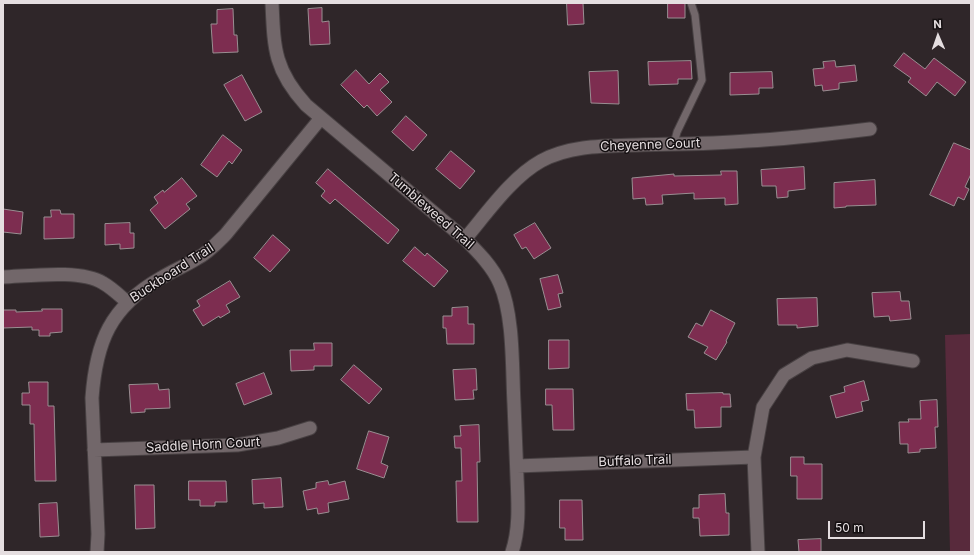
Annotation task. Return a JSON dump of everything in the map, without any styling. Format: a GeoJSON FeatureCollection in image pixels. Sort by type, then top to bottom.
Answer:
{"type":"FeatureCollection","features":[{"type":"Feature","properties":{"kind":"street","name":"Tumbleweed Trail"},"geometry":{"type":"LineString","coordinates":[[272,3],[273,28],[277,59],[292,90],[321,118],[465,239],[485,260],[500,284],[506,304],[510,329],[517,466],[517,526],[516,540],[512,552]]}},
{"type":"Feature","properties":{"kind":"street","name":"Buckboard Trail"},"geometry":{"type":"LineString","coordinates":[[97,552],[98,534],[92,398],[93,378],[97,359],[101,343],[107,329],[127,302],[156,281],[197,259],[214,247],[321,118]]}},
{"type":"Feature","properties":{"kind":"street","name":"Cheyenne Court"},"geometry":{"type":"LineString","coordinates":[[465,239],[524,172],[554,154],[570,150],[598,147],[776,139],[870,128]]}},
{"type":"Feature","properties":{"kind":"street"},"geometry":{"type":"LineString","coordinates":[[3,277],[87,276],[103,282],[127,302]]}},
{"type":"Feature","properties":{"kind":"street"},"geometry":{"type":"LineString","coordinates":[[758,552],[754,457],[762,407],[784,375],[812,358],[847,350],[913,361]]}},
{"type":"Feature","properties":{"kind":"street","name":"Saddle Horn Court"},"geometry":{"type":"LineString","coordinates":[[94,450],[237,445],[278,438],[310,428]]}},
{"type":"Feature","properties":{"kind":"street","name":"Buffalo Trail"},"geometry":{"type":"LineString","coordinates":[[517,466],[754,457]]}},
{"type":"Feature","properties":{"kind":"lane"},"geometry":{"type":"LineString","coordinates":[[674,144],[677,132],[702,80],[695,15],[691,3]]}},
{"type":"Feature","properties":{"kind":"shaded area"},"geometry":{"type":"Polygon","coordinates":[[[971,334],[971,552],[950,552],[945,335],[971,334]]]}},
{"type":"Feature","properties":{"kind":"building"},"geometry":{"type":"Polygon","coordinates":[[[567,3],[583,3],[584,24],[568,25],[567,3]]]}},
{"type":"Feature","properties":{"kind":"building"},"geometry":{"type":"Polygon","coordinates":[[[668,3],[685,3],[685,18],[668,18],[668,3]]]}},
{"type":"Feature","properties":{"kind":"building"},"geometry":{"type":"Polygon","coordinates":[[[322,8],[322,22],[329,21],[330,44],[310,45],[308,9],[322,8]]]}},
{"type":"Feature","properties":{"kind":"building"},"geometry":{"type":"Polygon","coordinates":[[[233,9],[234,35],[237,35],[238,52],[213,53],[211,24],[217,24],[217,10],[233,9]]]}},
{"type":"Feature","properties":{"kind":"building"},"geometry":{"type":"Polygon","coordinates":[[[904,53],[925,69],[934,58],[966,82],[955,96],[937,82],[926,96],[908,82],[911,78],[894,66],[904,53]]]}},
{"type":"Feature","properties":{"kind":"building"},"geometry":{"type":"Polygon","coordinates":[[[691,61],[692,79],[678,79],[678,84],[649,85],[648,62],[691,61]]]}},
{"type":"Feature","properties":{"kind":"building"},"geometry":{"type":"Polygon","coordinates":[[[835,61],[836,67],[855,65],[857,81],[839,83],[839,89],[823,91],[822,85],[815,86],[813,69],[824,68],[823,62],[835,61]]]}},
{"type":"Feature","properties":{"kind":"building"},"geometry":{"type":"Polygon","coordinates":[[[356,70],[369,84],[380,73],[389,82],[380,90],[392,102],[377,116],[367,105],[364,108],[341,85],[356,70]]]}},
{"type":"Feature","properties":{"kind":"building"},"geometry":{"type":"Polygon","coordinates":[[[618,71],[619,104],[591,103],[589,72],[618,71]]]}},
{"type":"Feature","properties":{"kind":"building"},"geometry":{"type":"Polygon","coordinates":[[[772,72],[773,88],[759,88],[759,94],[730,95],[730,73],[772,72]]]}},
{"type":"Feature","properties":{"kind":"building"},"geometry":{"type":"Polygon","coordinates":[[[242,75],[262,112],[245,121],[224,85],[242,75]]]}},
{"type":"Feature","properties":{"kind":"building"},"geometry":{"type":"Polygon","coordinates":[[[406,116],[427,135],[413,151],[392,132],[406,116]]]}},
{"type":"Feature","properties":{"kind":"building"},"geometry":{"type":"Polygon","coordinates":[[[223,135],[242,150],[232,164],[229,161],[217,177],[201,165],[223,135]]]}},
{"type":"Feature","properties":{"kind":"building"},"geometry":{"type":"Polygon","coordinates":[[[954,143],[971,150],[971,174],[965,187],[969,189],[964,200],[958,197],[954,206],[930,195],[954,143]]]}},
{"type":"Feature","properties":{"kind":"building"},"geometry":{"type":"Polygon","coordinates":[[[451,151],[475,171],[460,189],[436,169],[451,151]]]}},
{"type":"Feature","properties":{"kind":"building"},"geometry":{"type":"Polygon","coordinates":[[[804,167],[805,189],[788,191],[788,197],[777,198],[776,186],[762,186],[761,170],[804,167]]]}},
{"type":"Feature","properties":{"kind":"building"},"geometry":{"type":"Polygon","coordinates":[[[328,169],[399,230],[388,244],[335,199],[330,204],[321,196],[325,191],[316,183],[328,169]]]}},
{"type":"Feature","properties":{"kind":"building"},"geometry":{"type":"Polygon","coordinates":[[[721,171],[737,171],[738,204],[725,205],[725,198],[694,199],[694,193],[662,195],[663,204],[646,205],[645,198],[633,199],[632,178],[674,174],[674,176],[721,175],[721,171]]]}},
{"type":"Feature","properties":{"kind":"building"},"geometry":{"type":"Polygon","coordinates":[[[182,178],[197,196],[186,204],[190,209],[165,229],[150,210],[158,203],[154,197],[163,190],[164,192],[182,178]]]}},
{"type":"Feature","properties":{"kind":"building"},"geometry":{"type":"Polygon","coordinates":[[[875,180],[876,205],[834,208],[834,183],[875,180]]]}},
{"type":"Feature","properties":{"kind":"building"},"geometry":{"type":"Polygon","coordinates":[[[3,209],[23,212],[21,234],[3,232],[3,209]]]}},
{"type":"Feature","properties":{"kind":"building"},"geometry":{"type":"Polygon","coordinates":[[[51,210],[60,210],[61,214],[74,214],[74,238],[44,239],[44,217],[51,217],[51,210]]]}},
{"type":"Feature","properties":{"kind":"building"},"geometry":{"type":"Polygon","coordinates":[[[130,223],[130,233],[134,233],[134,248],[120,249],[120,244],[105,245],[105,224],[130,223]]]}},
{"type":"Feature","properties":{"kind":"building"},"geometry":{"type":"Polygon","coordinates":[[[535,223],[551,248],[534,259],[526,247],[522,249],[514,235],[535,223]]]}},
{"type":"Feature","properties":{"kind":"building"},"geometry":{"type":"Polygon","coordinates":[[[273,235],[290,250],[270,272],[254,258],[273,235]]]}},
{"type":"Feature","properties":{"kind":"building"},"geometry":{"type":"Polygon","coordinates":[[[415,247],[425,256],[427,253],[448,271],[434,287],[403,261],[415,247]]]}},
{"type":"Feature","properties":{"kind":"building"},"geometry":{"type":"Polygon","coordinates":[[[558,275],[563,293],[558,294],[561,307],[548,310],[540,279],[558,275]]]}},
{"type":"Feature","properties":{"kind":"building"},"geometry":{"type":"Polygon","coordinates":[[[230,281],[240,297],[226,305],[230,312],[220,318],[219,316],[203,326],[193,310],[200,306],[197,301],[230,281]]]}},
{"type":"Feature","properties":{"kind":"building"},"geometry":{"type":"Polygon","coordinates":[[[900,292],[901,301],[909,301],[911,319],[890,321],[889,316],[874,317],[872,293],[900,292]]]}},
{"type":"Feature","properties":{"kind":"building"},"geometry":{"type":"Polygon","coordinates":[[[817,298],[818,326],[797,328],[797,325],[778,325],[777,299],[817,298]]]}},
{"type":"Feature","properties":{"kind":"building"},"geometry":{"type":"Polygon","coordinates":[[[468,307],[468,324],[474,324],[474,344],[447,344],[446,328],[443,328],[443,316],[452,316],[452,308],[468,307]]]}},
{"type":"Feature","properties":{"kind":"building"},"geometry":{"type":"Polygon","coordinates":[[[42,309],[62,309],[62,332],[50,333],[50,336],[39,336],[39,330],[32,330],[32,327],[3,328],[3,310],[16,310],[16,312],[42,311],[42,309]]]}},
{"type":"Feature","properties":{"kind":"building"},"geometry":{"type":"Polygon","coordinates":[[[711,310],[735,323],[726,341],[727,342],[716,360],[704,353],[708,347],[688,337],[696,323],[702,326],[711,310]]]}},
{"type":"Feature","properties":{"kind":"building"},"geometry":{"type":"Polygon","coordinates":[[[549,340],[569,340],[569,368],[549,369],[549,340]]]}},
{"type":"Feature","properties":{"kind":"building"},"geometry":{"type":"Polygon","coordinates":[[[314,343],[332,343],[332,366],[314,366],[314,370],[291,371],[290,350],[314,350],[314,343]]]}},
{"type":"Feature","properties":{"kind":"building"},"geometry":{"type":"Polygon","coordinates":[[[354,365],[382,389],[369,404],[341,380],[354,365]]]}},
{"type":"Feature","properties":{"kind":"building"},"geometry":{"type":"Polygon","coordinates":[[[476,369],[477,390],[473,390],[474,399],[455,400],[453,370],[476,369]]]}},
{"type":"Feature","properties":{"kind":"building"},"geometry":{"type":"Polygon","coordinates":[[[264,373],[272,394],[244,405],[236,384],[264,373]]]}},
{"type":"Feature","properties":{"kind":"building"},"geometry":{"type":"Polygon","coordinates":[[[864,381],[869,400],[861,402],[863,411],[836,418],[830,396],[845,392],[844,387],[864,381]]]}},
{"type":"Feature","properties":{"kind":"building"},"geometry":{"type":"Polygon","coordinates":[[[29,382],[48,382],[48,406],[54,406],[56,481],[35,481],[34,424],[30,424],[30,405],[22,405],[22,393],[29,393],[29,382]]]}},
{"type":"Feature","properties":{"kind":"building"},"geometry":{"type":"Polygon","coordinates":[[[158,384],[159,390],[169,389],[170,408],[145,409],[145,412],[131,413],[129,385],[158,384]]]}},
{"type":"Feature","properties":{"kind":"building"},"geometry":{"type":"Polygon","coordinates":[[[546,389],[573,389],[574,430],[553,430],[552,405],[546,405],[546,389]]]}},
{"type":"Feature","properties":{"kind":"building"},"geometry":{"type":"Polygon","coordinates":[[[686,394],[730,394],[731,407],[721,407],[721,427],[695,428],[694,410],[687,410],[686,394]]]}},
{"type":"Feature","properties":{"kind":"building"},"geometry":{"type":"Polygon","coordinates":[[[937,400],[938,427],[935,427],[936,448],[920,449],[920,452],[908,453],[908,444],[900,444],[899,422],[909,422],[908,419],[921,419],[920,401],[937,400]]]}},
{"type":"Feature","properties":{"kind":"building"},"geometry":{"type":"Polygon","coordinates":[[[479,425],[480,462],[477,462],[478,522],[457,522],[456,481],[462,481],[461,448],[455,448],[454,436],[461,436],[460,426],[479,425]]]}},
{"type":"Feature","properties":{"kind":"building"},"geometry":{"type":"Polygon","coordinates":[[[369,431],[389,437],[381,463],[388,466],[384,478],[357,469],[369,431]]]}},
{"type":"Feature","properties":{"kind":"building"},"geometry":{"type":"Polygon","coordinates":[[[791,457],[804,457],[804,464],[822,464],[822,499],[797,499],[797,476],[791,476],[791,457]]]}},
{"type":"Feature","properties":{"kind":"building"},"geometry":{"type":"Polygon","coordinates":[[[281,478],[283,507],[264,508],[264,503],[253,504],[252,480],[281,478]]]}},
{"type":"Feature","properties":{"kind":"building"},"geometry":{"type":"Polygon","coordinates":[[[189,481],[226,481],[227,502],[215,502],[215,506],[200,506],[200,500],[189,500],[189,481]]]}},
{"type":"Feature","properties":{"kind":"building"},"geometry":{"type":"Polygon","coordinates":[[[328,481],[329,485],[345,481],[349,499],[328,503],[329,512],[318,514],[317,508],[307,510],[303,491],[316,488],[316,483],[328,481]]]}},
{"type":"Feature","properties":{"kind":"building"},"geometry":{"type":"Polygon","coordinates":[[[135,485],[154,485],[155,528],[136,529],[135,485]]]}},
{"type":"Feature","properties":{"kind":"building"},"geometry":{"type":"Polygon","coordinates":[[[725,494],[726,513],[729,513],[729,535],[700,536],[699,518],[693,518],[693,508],[699,508],[699,495],[725,494]]]}},
{"type":"Feature","properties":{"kind":"building"},"geometry":{"type":"Polygon","coordinates":[[[560,500],[582,500],[583,540],[565,540],[565,528],[560,528],[560,500]]]}},
{"type":"Feature","properties":{"kind":"building"},"geometry":{"type":"Polygon","coordinates":[[[57,503],[59,536],[40,537],[39,504],[57,503]]]}},
{"type":"Feature","properties":{"kind":"building"},"geometry":{"type":"Polygon","coordinates":[[[821,539],[821,552],[799,552],[798,540],[821,539]]]}}]}
